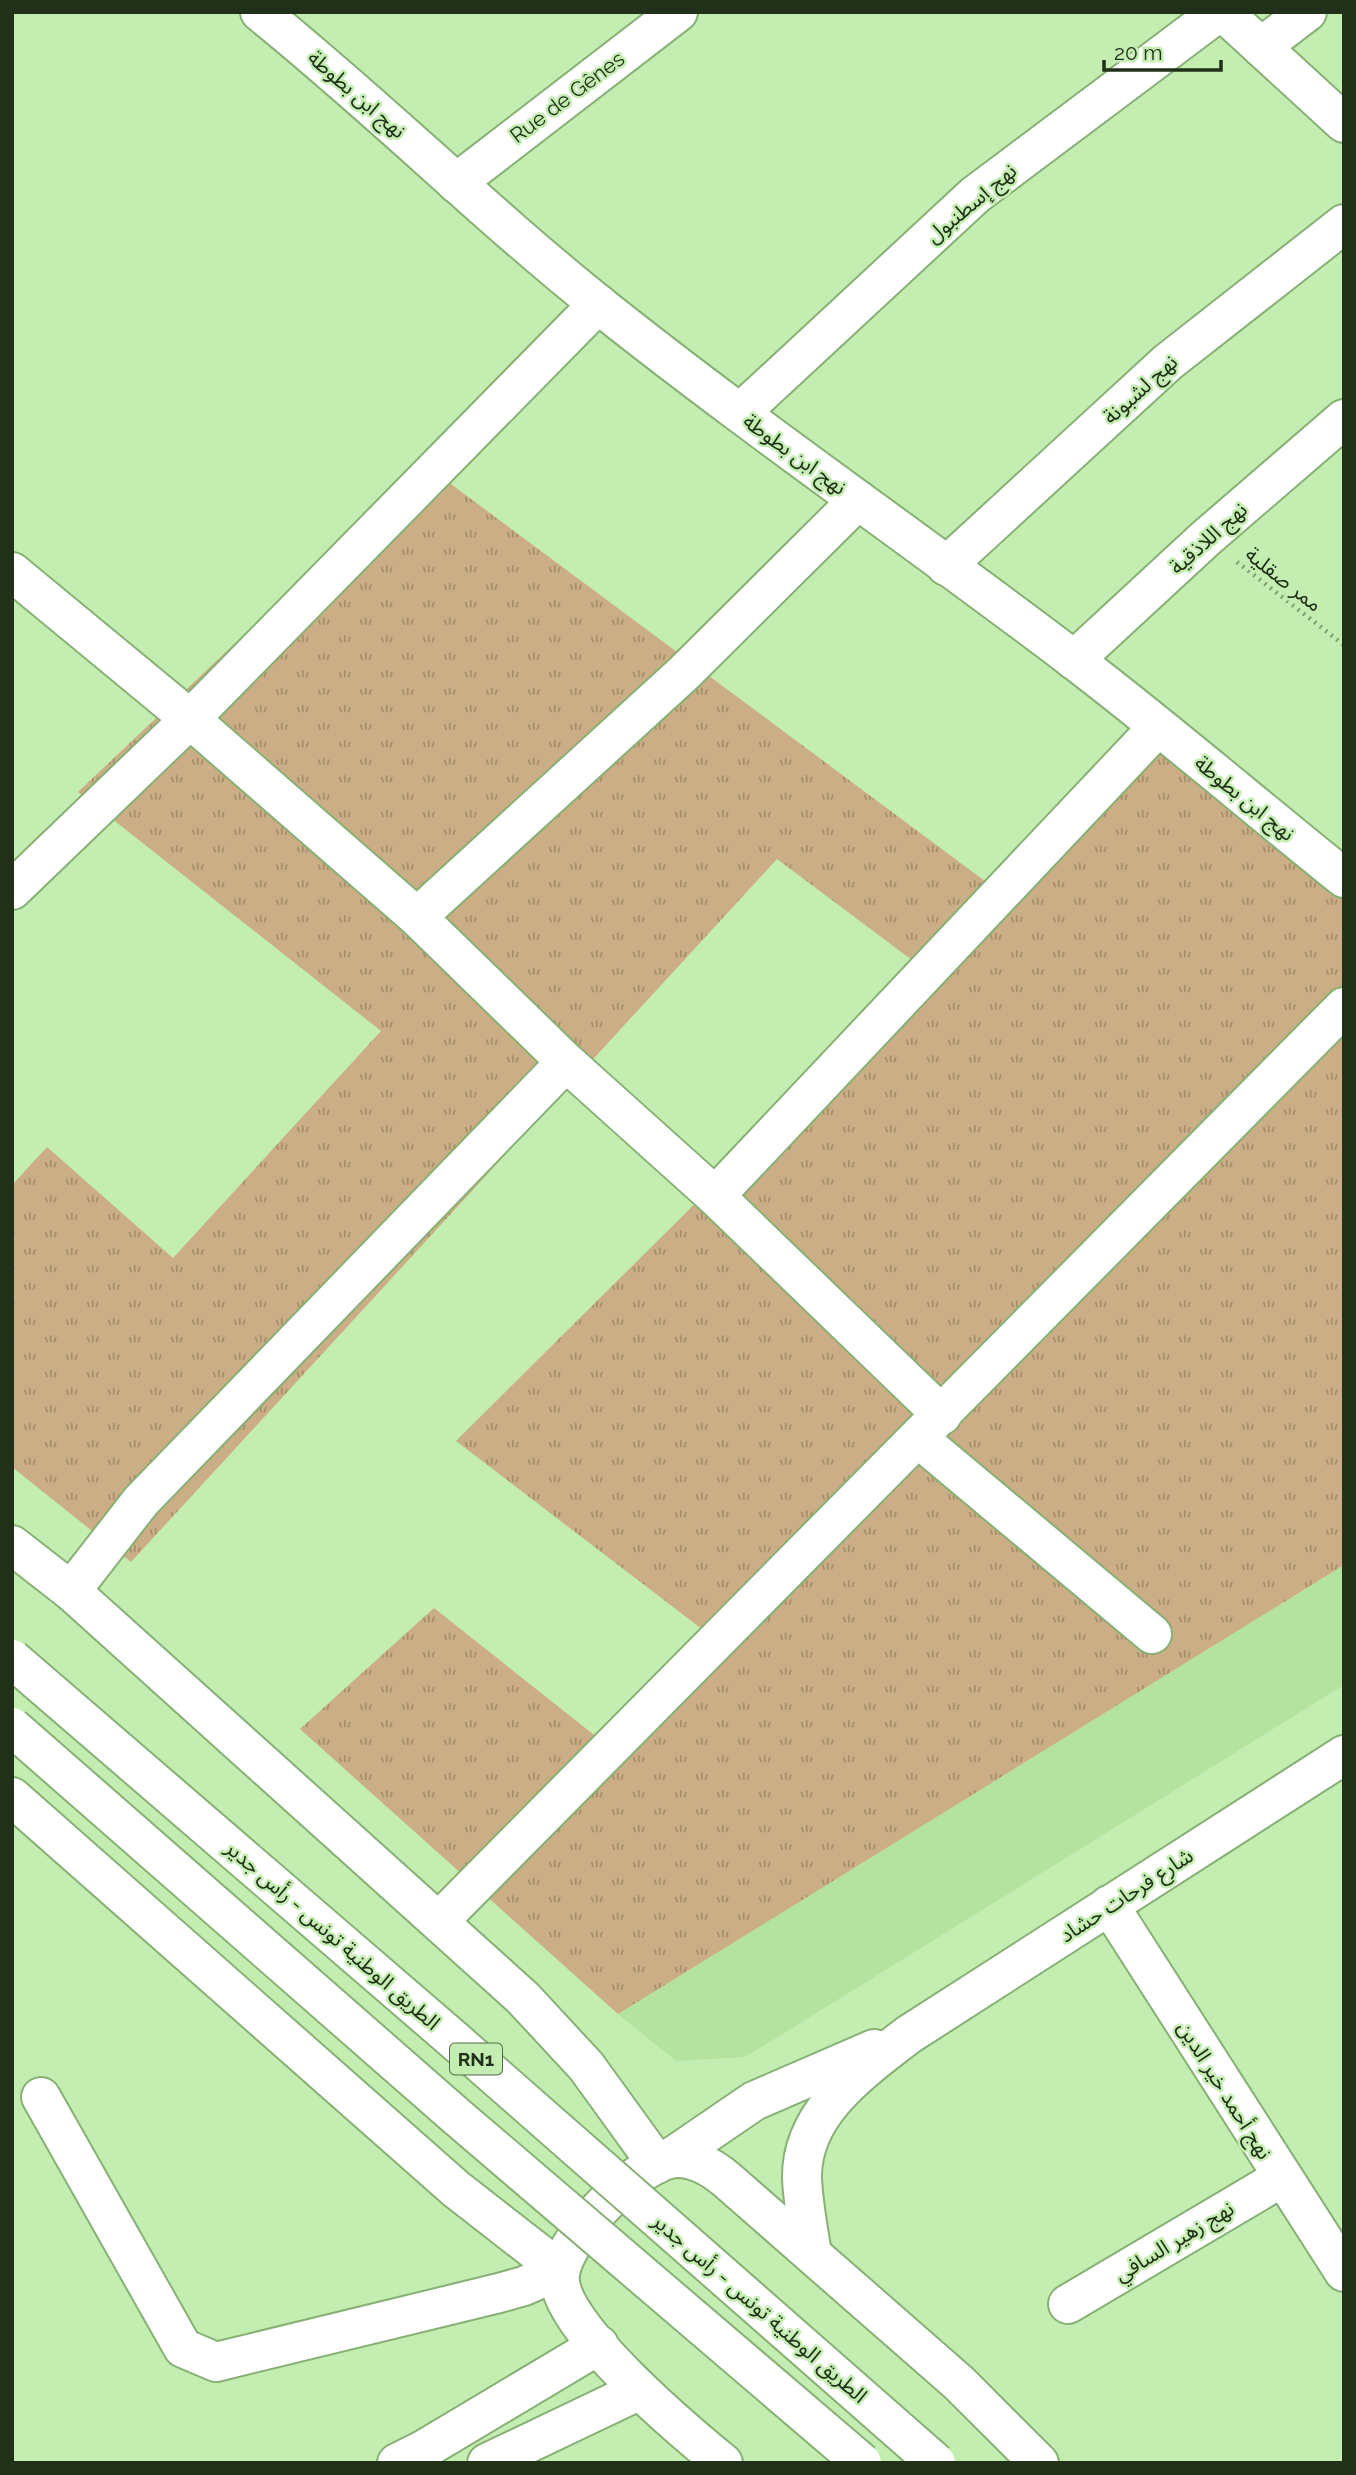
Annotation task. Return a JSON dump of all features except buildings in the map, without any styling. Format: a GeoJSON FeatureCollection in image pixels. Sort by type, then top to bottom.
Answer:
{"type":"FeatureCollection","features":[{"type":"Feature","properties":{"kind":"main road","name":"نهج ابن بطوطة"},"geometry":{"type":"LineString","coordinates":[[260,12],[325,64],[456,183],[598,304],[740,413],[1074,660],[1344,878]]}},
{"type":"Feature","properties":{"kind":"main road","name":"Rue de Gênes"},"geometry":{"type":"LineString","coordinates":[[456,183],[678,12]]}},
{"type":"Feature","properties":{"kind":"main road"},"geometry":{"type":"LineString","coordinates":[[1221,12],[1344,123]]}},
{"type":"Feature","properties":{"kind":"main road","name":"نهج إسطنبول"},"geometry":{"type":"LineString","coordinates":[[740,413],[975,195],[1221,12]]}},
{"type":"Feature","properties":{"kind":"main road"},"geometry":{"type":"LineString","coordinates":[[1261,47],[1307,12]]}},
{"type":"Feature","properties":{"kind":"main road","name":"نهج لشبونة"},"geometry":{"type":"LineString","coordinates":[[946,566],[1168,362],[1344,223]]}},
{"type":"Feature","properties":{"kind":"main road"},"geometry":{"type":"LineString","coordinates":[[12,890],[190,719],[598,304]]}},
{"type":"Feature","properties":{"kind":"main road","name":"نهج اللاذقية"},"geometry":{"type":"LineString","coordinates":[[1074,660],[1206,538],[1344,419]]}},
{"type":"Feature","properties":{"kind":"main road"},"geometry":{"type":"LineString","coordinates":[[417,917],[684,673],[859,500]]}},
{"type":"Feature","properties":{"kind":"main road"},"geometry":{"type":"LineString","coordinates":[[12,572],[190,719],[417,917],[566,1062],[715,1196],[930,1427],[1152,1634]]}},
{"type":"Feature","properties":{"kind":"main road"},"geometry":{"type":"LineString","coordinates":[[715,1196],[1157,727]]}},
{"type":"Feature","properties":{"kind":"main road"},"geometry":{"type":"LineString","coordinates":[[440,1920],[930,1427],[1102,1248],[1344,1007]]}},
{"type":"Feature","properties":{"kind":"main road"},"geometry":{"type":"LineString","coordinates":[[71,1591],[141,1501],[566,1062]]}},
{"type":"Feature","properties":{"kind":"main road"},"geometry":{"type":"LineString","coordinates":[[12,1545],[71,1591],[440,1920],[523,1998],[586,2066],[663,2162]]}},
{"type":"Feature","properties":{"kind":"main road","name":"الطريق الوطنية تونس - رأس جدير"},"geometry":{"type":"LineString","coordinates":[[12,1659],[464,2049],[936,2463]]}},
{"type":"Feature","properties":{"kind":"main road","name":"RN1"},"geometry":{"type":"LineString","coordinates":[[12,1727],[456,2115],[862,2463]]}},
{"type":"Feature","properties":{"kind":"main road","name":"شارع فرحات حشاد"},"geometry":{"type":"LineString","coordinates":[[908,2035],[1344,1755]]}},
{"type":"Feature","properties":{"kind":"main road"},"geometry":{"type":"LineString","coordinates":[[12,1797],[456,2189],[559,2270],[563,2295],[599,2344],[640,2389],[723,2463]]}},
{"type":"Feature","properties":{"kind":"main road","name":"نهج أحمد خير الدين"},"geometry":{"type":"LineString","coordinates":[[1109,1905],[1281,2178],[1344,2272]]}},
{"type":"Feature","properties":{"kind":"main road"},"geometry":{"type":"LineString","coordinates":[[41,2097],[183,2348],[216,2362],[499,2293],[524,2286],[559,2270],[581,2230],[593,2217],[663,2162],[754,2101],[908,2035]]}},
{"type":"Feature","properties":{"kind":"main road"},"geometry":{"type":"LineString","coordinates":[[812,2254],[802,2176],[806,2149],[814,2127],[843,2089],[908,2035]]}},
{"type":"Feature","properties":{"kind":"main road"},"geometry":{"type":"LineString","coordinates":[[663,2162],[690,2160],[716,2171],[959,2383],[1039,2463]]}},
{"type":"Feature","properties":{"kind":"main road","name":"نهج زهير السافي"},"geometry":{"type":"LineString","coordinates":[[1068,2304],[1281,2178]]}},
{"type":"Feature","properties":{"kind":"main road"},"geometry":{"type":"LineString","coordinates":[[397,2463],[423,2451],[599,2344]]}},
{"type":"Feature","properties":{"kind":"main road"},"geometry":{"type":"LineString","coordinates":[[487,2463],[640,2389]]}},
{"type":"Feature","properties":{"kind":"path","name":"ممر صقلية"},"geometry":{"type":"LineString","coordinates":[[1206,538],[1344,645]]}},
{"type":"Feature","properties":{"kind":"shaded area"},"geometry":{"type":"Polygon","coordinates":[[[1344,1565],[1344,1685],[802,2022],[745,2057],[676,2061],[618,2014],[1344,1565]]]}},
{"type":"Feature","properties":{"kind":"green space"},"geometry":{"type":"Polygon","coordinates":[[[424,464],[1005,896],[1163,751],[1344,893],[1344,1565],[618,2014],[300,1729],[434,1608],[608,1746],[711,1636],[456,1441],[928,972],[777,859],[131,1562],[12,1467],[12,1185],[47,1147],[173,1258],[381,1031],[78,792],[424,464]]]}}]}
